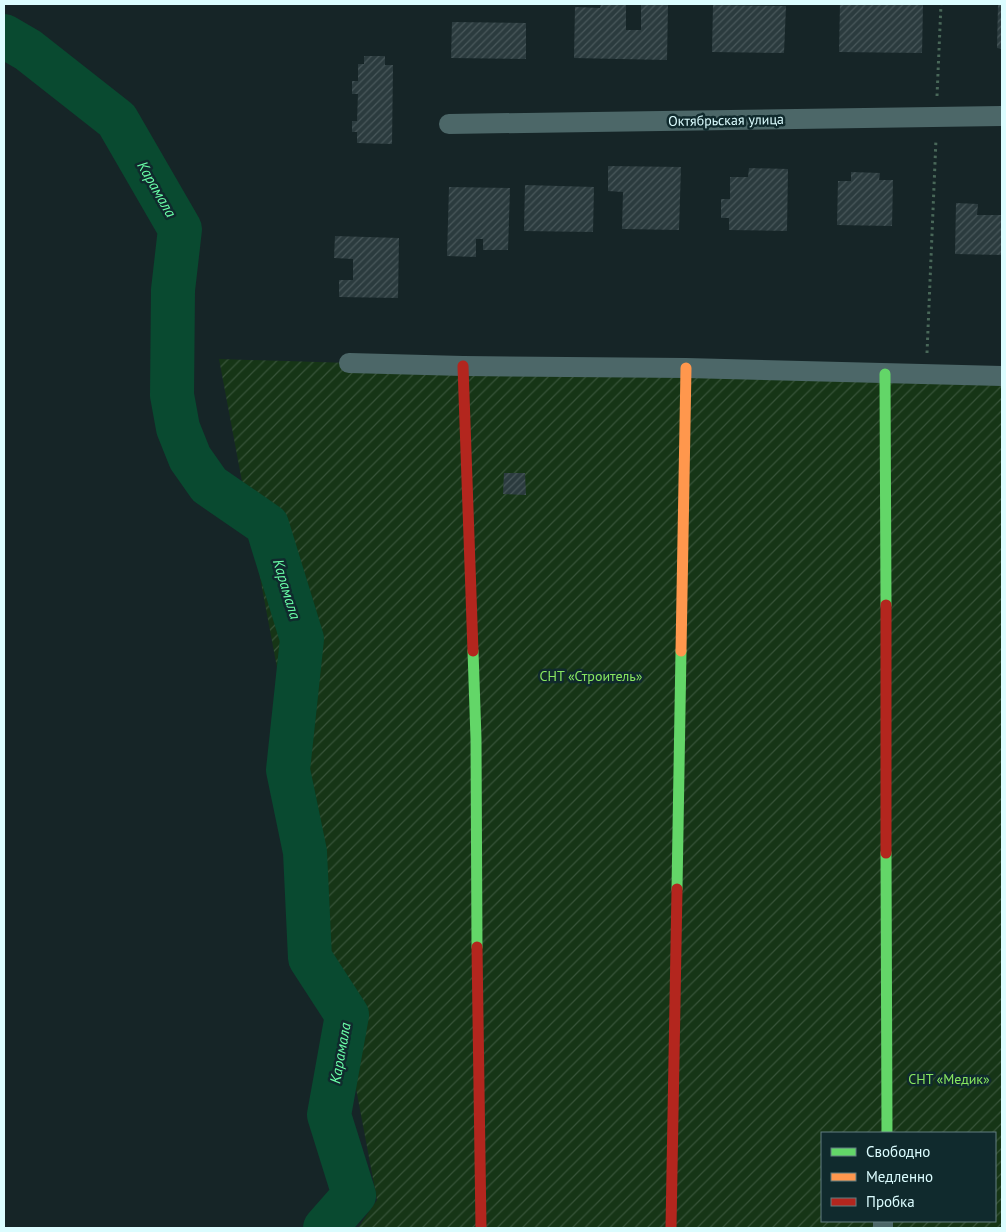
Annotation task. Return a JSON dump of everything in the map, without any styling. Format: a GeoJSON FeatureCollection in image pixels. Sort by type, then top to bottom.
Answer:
{"type":"FeatureCollection","features":[{"type":"Feature","properties":{"kind":"street","name":"Октябрьская улица"},"geometry":{"type":"LineString","coordinates":[[449,124],[1002,116]]}},
{"type":"Feature","properties":{"kind":"street"},"geometry":{"type":"LineString","coordinates":[[349,363],[686,368],[1002,376]]}},
{"type":"Feature","properties":{"kind":"street"},"geometry":{"type":"LineString","coordinates":[[463,366],[476,739],[477,968],[482,1169],[481,1228]]}},
{"type":"Feature","properties":{"kind":"street"},"geometry":{"type":"LineString","coordinates":[[671,1228],[686,368]]}},
{"type":"Feature","properties":{"kind":"street"},"geometry":{"type":"LineString","coordinates":[[885,374],[887,1132]]}},
{"type":"Feature","properties":{"kind":"path"},"geometry":{"type":"LineString","coordinates":[[927,354],[941,4]]}},
{"type":"Feature","properties":{"kind":"green space","name":"СНТ «Строитель»"},"geometry":{"type":"Polygon","coordinates":[[[219,359],[1002,383],[1002,1228],[358,1228],[377,1200],[219,359]]]}},
{"type":"Feature","properties":{"kind":"building"},"geometry":{"type":"Polygon","coordinates":[[[601,4],[626,4],[626,30],[641,30],[641,4],[668,4],[667,60],[574,58],[575,7],[600,8],[601,4]]]}},
{"type":"Feature","properties":{"kind":"building"},"geometry":{"type":"Polygon","coordinates":[[[840,4],[923,4],[922,53],[839,52],[840,4]]]}},
{"type":"Feature","properties":{"kind":"building"},"geometry":{"type":"Polygon","coordinates":[[[713,5],[786,6],[784,53],[712,52],[713,5]]]}},
{"type":"Feature","properties":{"kind":"building"},"geometry":{"type":"Polygon","coordinates":[[[998,5],[1002,5],[1002,49],[997,48],[998,5]]]}},
{"type":"Feature","properties":{"kind":"building"},"geometry":{"type":"Polygon","coordinates":[[[452,22],[526,23],[526,59],[451,58],[452,22]]]}},
{"type":"Feature","properties":{"kind":"building"},"geometry":{"type":"Polygon","coordinates":[[[364,56],[385,56],[385,65],[393,65],[392,144],[357,143],[357,132],[352,132],[352,121],[357,121],[358,94],[352,94],[352,81],[358,81],[358,64],[364,64],[364,56]]]}},
{"type":"Feature","properties":{"kind":"building"},"geometry":{"type":"Polygon","coordinates":[[[608,166],[681,167],[679,230],[622,229],[623,192],[608,191],[608,166]]]}},
{"type":"Feature","properties":{"kind":"building"},"geometry":{"type":"Polygon","coordinates":[[[749,168],[788,169],[787,231],[729,230],[729,218],[721,218],[721,199],[730,199],[730,177],[748,177],[749,168]]]}},
{"type":"Feature","properties":{"kind":"building"},"geometry":{"type":"Polygon","coordinates":[[[851,172],[880,173],[879,180],[893,180],[892,226],[837,225],[838,181],[851,181],[851,172]]]}},
{"type":"Feature","properties":{"kind":"building"},"geometry":{"type":"Polygon","coordinates":[[[525,185],[594,187],[593,232],[524,231],[525,185]]]}},
{"type":"Feature","properties":{"kind":"building"},"geometry":{"type":"Polygon","coordinates":[[[449,187],[510,188],[508,250],[483,250],[483,239],[476,239],[476,257],[447,256],[449,187]]]}},
{"type":"Feature","properties":{"kind":"building"},"geometry":{"type":"Polygon","coordinates":[[[956,203],[978,204],[977,215],[1002,215],[1002,255],[955,254],[956,203]]]}},
{"type":"Feature","properties":{"kind":"building"},"geometry":{"type":"Polygon","coordinates":[[[335,236],[399,238],[398,298],[339,297],[339,280],[353,280],[353,259],[334,258],[335,236]]]}},
{"type":"Feature","properties":{"kind":"building"},"geometry":{"type":"Polygon","coordinates":[[[504,473],[525,473],[526,495],[503,494],[504,473]]]}},
{"type":"Feature","properties":{"kind":"waterway","name":"Карамала"},"geometry":{"type":"LineString","coordinates":[[4,36],[28,50],[117,120],[180,229],[173,290],[172,395],[178,428],[190,458],[209,485],[267,525],[302,639],[288,770],[305,852],[310,958],[347,1015],[329,1115],[354,1195],[325,1228]]}},
{"type":"Feature","properties":{"kind":"traffic: fast"},"geometry":{"type":"LineString","coordinates":[[885,374],[886,605]]}},
{"type":"Feature","properties":{"kind":"traffic: fast"},"geometry":{"type":"LineString","coordinates":[[473,651],[476,739],[477,947]]}},
{"type":"Feature","properties":{"kind":"traffic: fast"},"geometry":{"type":"LineString","coordinates":[[677,889],[681,651]]}},
{"type":"Feature","properties":{"kind":"traffic: fast"},"geometry":{"type":"LineString","coordinates":[[886,853],[887,1132]]}},
{"type":"Feature","properties":{"kind":"traffic: slow"},"geometry":{"type":"LineString","coordinates":[[681,651],[686,368]]}},
{"type":"Feature","properties":{"kind":"traffic: jam"},"geometry":{"type":"LineString","coordinates":[[463,366],[473,651]]}},
{"type":"Feature","properties":{"kind":"traffic: jam"},"geometry":{"type":"LineString","coordinates":[[886,605],[886,853]]}},
{"type":"Feature","properties":{"kind":"traffic: jam"},"geometry":{"type":"LineString","coordinates":[[671,1228],[677,889]]}},
{"type":"Feature","properties":{"kind":"traffic: jam"},"geometry":{"type":"LineString","coordinates":[[477,947],[481,1228]]}},
{"type":"Feature","properties":{"kind":"park label","name":"СНТ «Медик»"},"geometry":{"type":"Point","coordinates":[949,1079]}}]}
